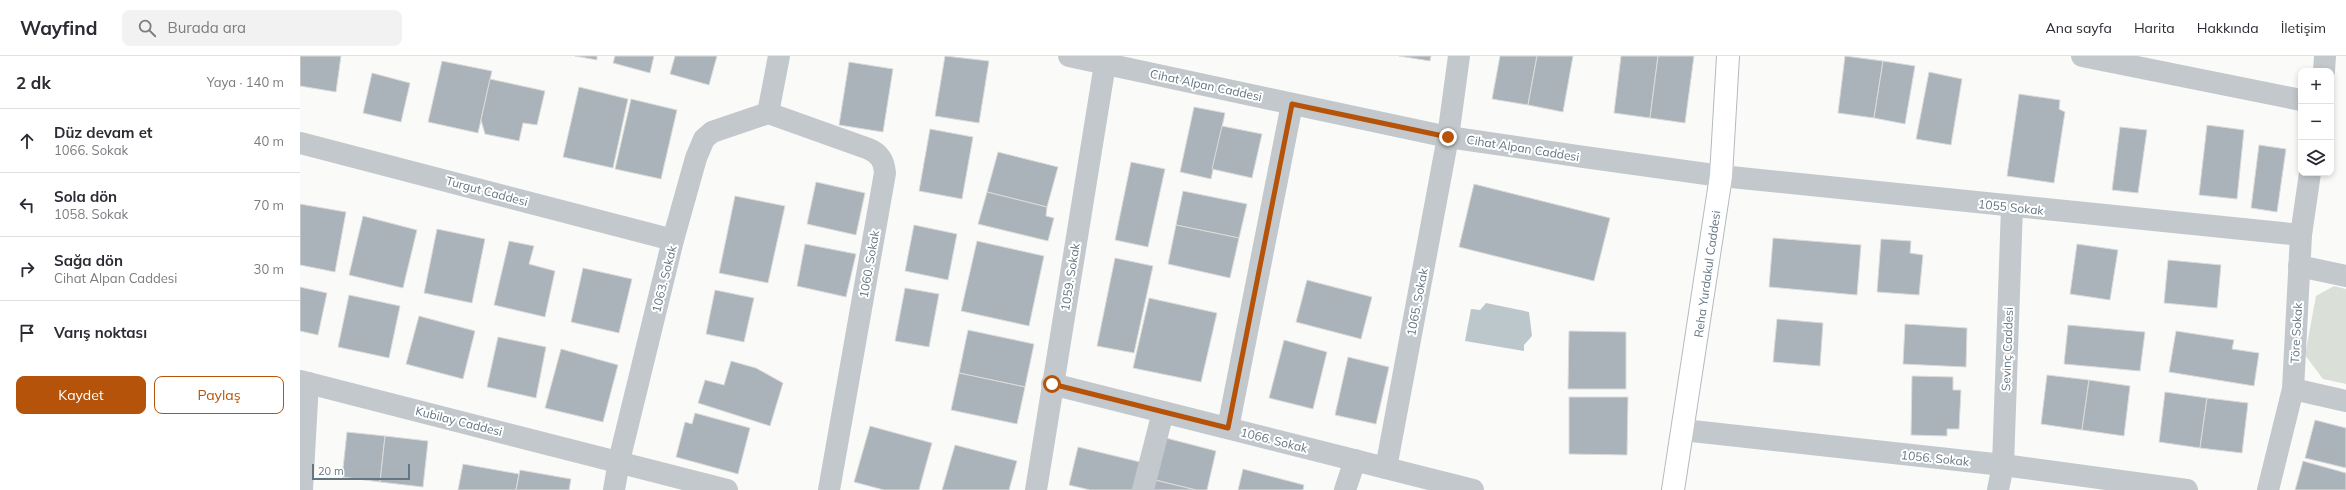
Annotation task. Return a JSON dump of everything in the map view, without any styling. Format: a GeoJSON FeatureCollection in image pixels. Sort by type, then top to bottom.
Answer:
{"type":"FeatureCollection","features":[{"type":"Feature","properties":{"kind":"street"},"geometry":{"type":"LineString","coordinates":[[768,113],[779,56]]}},
{"type":"Feature","properties":{"kind":"street","name":"Cihat Alpan Caddesi"},"geometry":{"type":"LineString","coordinates":[[1069,56],[1448,137],[1721,176]]}},
{"type":"Feature","properties":{"kind":"street","name":"1065. Sokak"},"geometry":{"type":"LineString","coordinates":[[1386,468],[1448,137],[1459,56]]}},
{"type":"Feature","properties":{"kind":"street","name":"Reha Yurdakul Caddesi"},"geometry":{"type":"LineString","coordinates":[[1673,490],[1721,176],[1728,56]]}},
{"type":"Feature","properties":{"kind":"street"},"geometry":{"type":"LineString","coordinates":[[2082,56],[2298,99]]}},
{"type":"Feature","properties":{"kind":"street"},"geometry":{"type":"LineString","coordinates":[[2324,68],[2326,56]]}},
{"type":"Feature","properties":{"kind":"street","name":"1059. Sokak"},"geometry":{"type":"LineString","coordinates":[[1036,490],[1105,64]]}},
{"type":"Feature","properties":{"kind":"street"},"geometry":{"type":"LineString","coordinates":[[1228,428],[1292,104]]}},
{"type":"Feature","properties":{"kind":"street","name":"1063. Sokak"},"geometry":{"type":"LineString","coordinates":[[614,490],[619,461],[673,240],[696,158],[704,139],[717,130],[768,113]]}},
{"type":"Feature","properties":{"kind":"street","name":"1060. Sokak"},"geometry":{"type":"LineString","coordinates":[[768,113],[876,152],[885,165],[884,181],[829,490]]}},
{"type":"Feature","properties":{"kind":"street","name":"Turgut Caddesi"},"geometry":{"type":"LineString","coordinates":[[300,143],[673,240]]}},
{"type":"Feature","properties":{"kind":"street","name":"1055 Sokak"},"geometry":{"type":"LineString","coordinates":[[1721,176],[2012,207],[2301,235]]}},
{"type":"Feature","properties":{"kind":"street","name":"Töre Sokak"},"geometry":{"type":"LineString","coordinates":[[2268,490],[2293,389],[2301,235],[2310,176]]}},
{"type":"Feature","properties":{"kind":"street","name":"Sevinç Caddesi"},"geometry":{"type":"LineString","coordinates":[[1998,490],[2003,465],[2012,207]]}},
{"type":"Feature","properties":{"kind":"street"},"geometry":{"type":"LineString","coordinates":[[2299,266],[2346,276]]}},
{"type":"Feature","properties":{"kind":"street"},"geometry":{"type":"LineString","coordinates":[[302,490],[304,382]]}},
{"type":"Feature","properties":{"kind":"street","name":"Kubilay Caddesi"},"geometry":{"type":"LineString","coordinates":[[304,382],[619,461],[727,490]]}},
{"type":"Feature","properties":{"kind":"street","name":"1066. Sokak"},"geometry":{"type":"LineString","coordinates":[[1052,384],[1473,490]]}},
{"type":"Feature","properties":{"kind":"street"},"geometry":{"type":"LineString","coordinates":[[2293,389],[2346,401]]}},
{"type":"Feature","properties":{"kind":"street"},"geometry":{"type":"LineString","coordinates":[[1143,490],[1163,412]]}},
{"type":"Feature","properties":{"kind":"street","name":"1056. Sokak"},"geometry":{"type":"LineString","coordinates":[[1683,430],[2003,465],[2187,490]]}},
{"type":"Feature","properties":{"kind":"street"},"geometry":{"type":"LineString","coordinates":[[1345,490],[1355,460]]}},
{"type":"Feature","properties":{"kind":"shaded area"},"geometry":{"type":"Polygon","coordinates":[[[2334,286],[2346,289],[2346,384],[2323,379],[2305,355],[2316,296],[2334,286]]]}},
{"type":"Feature","properties":{"kind":"shaded area"},"geometry":{"type":"Polygon","coordinates":[[[1486,303],[1529,312],[1532,336],[1524,345],[1524,351],[1465,341],[1471,309],[1480,310],[1486,303]]]}},
{"type":"Feature","properties":{"kind":"building"},"geometry":{"type":"Polygon","coordinates":[[[300,56],[341,56],[336,92],[300,86],[300,56]]]}},
{"type":"Feature","properties":{"kind":"building"},"geometry":{"type":"Polygon","coordinates":[[[575,56],[597,56],[597,60],[575,56]]]}},
{"type":"Feature","properties":{"kind":"building"},"geometry":{"type":"Polygon","coordinates":[[[615,56],[654,56],[650,73],[613,63],[615,56]]]}},
{"type":"Feature","properties":{"kind":"building"},"geometry":{"type":"Polygon","coordinates":[[[675,56],[717,56],[709,85],[670,74],[675,56]]]}},
{"type":"Feature","properties":{"kind":"building"},"geometry":{"type":"Polygon","coordinates":[[[945,56],[989,61],[979,123],[935,116],[945,56]]]}},
{"type":"Feature","properties":{"kind":"building"},"geometry":{"type":"Polygon","coordinates":[[[1399,56],[1431,56],[1430,61],[1399,56]]]}},
{"type":"Feature","properties":{"kind":"building"},"geometry":{"type":"Polygon","coordinates":[[[1500,56],[1537,56],[1528,105],[1492,99],[1500,56]]]}},
{"type":"Feature","properties":{"kind":"building"},"geometry":{"type":"Polygon","coordinates":[[[1537,56],[1573,56],[1563,112],[1528,105],[1537,56]]]}},
{"type":"Feature","properties":{"kind":"building"},"geometry":{"type":"Polygon","coordinates":[[[1621,56],[1658,56],[1650,118],[1614,113],[1621,56]]]}},
{"type":"Feature","properties":{"kind":"building"},"geometry":{"type":"Polygon","coordinates":[[[1658,56],[1694,56],[1685,123],[1650,118],[1658,56]]]}},
{"type":"Feature","properties":{"kind":"building"},"geometry":{"type":"Polygon","coordinates":[[[1845,56],[1883,61],[1874,118],[1838,113],[1845,56]]]}},
{"type":"Feature","properties":{"kind":"building"},"geometry":{"type":"Polygon","coordinates":[[[442,61],[492,71],[478,133],[428,122],[442,61]]]}},
{"type":"Feature","properties":{"kind":"building"},"geometry":{"type":"Polygon","coordinates":[[[1883,61],[1915,66],[1905,124],[1874,118],[1883,61]]]}},
{"type":"Feature","properties":{"kind":"building"},"geometry":{"type":"Polygon","coordinates":[[[849,62],[893,69],[883,132],[839,125],[849,62]]]}},
{"type":"Feature","properties":{"kind":"building"},"geometry":{"type":"Polygon","coordinates":[[[1929,72],[1962,79],[1951,145],[1916,139],[1929,72]]]}},
{"type":"Feature","properties":{"kind":"building"},"geometry":{"type":"Polygon","coordinates":[[[372,73],[410,83],[401,122],[363,113],[372,73]]]}},
{"type":"Feature","properties":{"kind":"building"},"geometry":{"type":"Polygon","coordinates":[[[490,79],[545,91],[537,125],[523,123],[519,141],[485,134],[481,120],[490,79]]]}},
{"type":"Feature","properties":{"kind":"building"},"geometry":{"type":"Polygon","coordinates":[[[579,87],[628,99],[613,168],[563,157],[579,87]]]}},
{"type":"Feature","properties":{"kind":"building"},"geometry":{"type":"Polygon","coordinates":[[[2019,94],[2060,100],[2059,109],[2065,112],[2054,183],[2007,176],[2019,94]]]}},
{"type":"Feature","properties":{"kind":"building"},"geometry":{"type":"Polygon","coordinates":[[[631,99],[677,110],[661,179],[615,169],[631,99]]]}},
{"type":"Feature","properties":{"kind":"building"},"geometry":{"type":"Polygon","coordinates":[[[1194,107],[1225,113],[1211,179],[1180,172],[1194,107]]]}},
{"type":"Feature","properties":{"kind":"building"},"geometry":{"type":"Polygon","coordinates":[[[2207,125],[2244,130],[2237,199],[2199,195],[2207,125]]]}},
{"type":"Feature","properties":{"kind":"building"},"geometry":{"type":"Polygon","coordinates":[[[1222,126],[1262,134],[1252,178],[1212,169],[1222,126]]]}},
{"type":"Feature","properties":{"kind":"building"},"geometry":{"type":"Polygon","coordinates":[[[2120,127],[2147,130],[2138,193],[2112,190],[2120,127]]]}},
{"type":"Feature","properties":{"kind":"building"},"geometry":{"type":"Polygon","coordinates":[[[930,129],[973,137],[962,199],[919,191],[930,129]]]}},
{"type":"Feature","properties":{"kind":"building"},"geometry":{"type":"Polygon","coordinates":[[[2259,145],[2286,149],[2277,212],[2251,208],[2259,145]]]}},
{"type":"Feature","properties":{"kind":"building"},"geometry":{"type":"Polygon","coordinates":[[[998,152],[1058,167],[1047,207],[987,192],[998,152]]]}},
{"type":"Feature","properties":{"kind":"building"},"geometry":{"type":"Polygon","coordinates":[[[1131,162],[1165,169],[1148,247],[1115,240],[1131,162]]]}},
{"type":"Feature","properties":{"kind":"building"},"geometry":{"type":"Polygon","coordinates":[[[816,182],[865,193],[856,235],[807,224],[816,182]]]}},
{"type":"Feature","properties":{"kind":"building"},"geometry":{"type":"Polygon","coordinates":[[[1474,184],[1610,218],[1594,281],[1459,247],[1474,184]]]}},
{"type":"Feature","properties":{"kind":"building"},"geometry":{"type":"Polygon","coordinates":[[[1183,191],[1247,204],[1239,238],[1176,225],[1183,191]]]}},
{"type":"Feature","properties":{"kind":"building"},"geometry":{"type":"Polygon","coordinates":[[[987,192],[1047,207],[1046,216],[1054,218],[1048,241],[978,224],[987,192]]]}},
{"type":"Feature","properties":{"kind":"building"},"geometry":{"type":"Polygon","coordinates":[[[735,196],[785,206],[768,283],[719,273],[735,196]]]}},
{"type":"Feature","properties":{"kind":"building"},"geometry":{"type":"Polygon","coordinates":[[[300,204],[346,212],[335,272],[300,265],[300,204]]]}},
{"type":"Feature","properties":{"kind":"building"},"geometry":{"type":"Polygon","coordinates":[[[363,216],[417,230],[403,288],[349,275],[363,216]]]}},
{"type":"Feature","properties":{"kind":"building"},"geometry":{"type":"Polygon","coordinates":[[[914,225],[957,234],[948,280],[905,271],[914,225]]]}},
{"type":"Feature","properties":{"kind":"building"},"geometry":{"type":"Polygon","coordinates":[[[1176,225],[1239,238],[1230,278],[1168,264],[1176,225]]]}},
{"type":"Feature","properties":{"kind":"building"},"geometry":{"type":"Polygon","coordinates":[[[437,229],[485,239],[472,303],[424,293],[437,229]]]}},
{"type":"Feature","properties":{"kind":"building"},"geometry":{"type":"Polygon","coordinates":[[[1773,238],[1861,245],[1857,295],[1769,287],[1773,238]]]}},
{"type":"Feature","properties":{"kind":"building"},"geometry":{"type":"Polygon","coordinates":[[[1881,239],[1911,241],[1910,253],[1923,255],[1919,295],[1877,292],[1881,239]]]}},
{"type":"Feature","properties":{"kind":"building"},"geometry":{"type":"Polygon","coordinates":[[[509,241],[534,246],[529,264],[555,271],[545,317],[494,305],[509,241]]]}},
{"type":"Feature","properties":{"kind":"building"},"geometry":{"type":"Polygon","coordinates":[[[977,241],[1044,256],[1029,326],[961,311],[977,241]]]}},
{"type":"Feature","properties":{"kind":"building"},"geometry":{"type":"Polygon","coordinates":[[[805,244],[856,254],[846,297],[797,286],[805,244]]]}},
{"type":"Feature","properties":{"kind":"building"},"geometry":{"type":"Polygon","coordinates":[[[2077,244],[2118,250],[2110,300],[2070,294],[2077,244]]]}},
{"type":"Feature","properties":{"kind":"building"},"geometry":{"type":"Polygon","coordinates":[[[1115,258],[1153,266],[1134,353],[1097,346],[1115,258]]]}},
{"type":"Feature","properties":{"kind":"building"},"geometry":{"type":"Polygon","coordinates":[[[2168,260],[2221,265],[2217,308],[2164,303],[2168,260]]]}},
{"type":"Feature","properties":{"kind":"building"},"geometry":{"type":"Polygon","coordinates":[[[583,268],[632,279],[619,333],[571,322],[583,268]]]}},
{"type":"Feature","properties":{"kind":"building"},"geometry":{"type":"Polygon","coordinates":[[[1307,280],[1372,297],[1361,339],[1296,322],[1307,280]]]}},
{"type":"Feature","properties":{"kind":"building"},"geometry":{"type":"Polygon","coordinates":[[[300,287],[327,293],[318,335],[300,331],[300,287]]]}},
{"type":"Feature","properties":{"kind":"building"},"geometry":{"type":"Polygon","coordinates":[[[905,288],[939,294],[929,347],[895,341],[905,288]]]}},
{"type":"Feature","properties":{"kind":"building"},"geometry":{"type":"Polygon","coordinates":[[[715,290],[754,298],[744,342],[706,334],[715,290]]]}},
{"type":"Feature","properties":{"kind":"building"},"geometry":{"type":"Polygon","coordinates":[[[349,295],[400,306],[389,358],[338,347],[349,295]]]}},
{"type":"Feature","properties":{"kind":"building"},"geometry":{"type":"Polygon","coordinates":[[[1149,298],[1217,313],[1201,382],[1133,368],[1149,298]]]}},
{"type":"Feature","properties":{"kind":"building"},"geometry":{"type":"Polygon","coordinates":[[[419,316],[475,331],[463,379],[406,364],[419,316]]]}},
{"type":"Feature","properties":{"kind":"building"},"geometry":{"type":"Polygon","coordinates":[[[1777,319],[1823,323],[1820,366],[1773,362],[1777,319]]]}},
{"type":"Feature","properties":{"kind":"building"},"geometry":{"type":"Polygon","coordinates":[[[1905,324],[1967,328],[1966,367],[1903,364],[1905,324]]]}},
{"type":"Feature","properties":{"kind":"building"},"geometry":{"type":"Polygon","coordinates":[[[2068,325],[2145,332],[2140,371],[2064,364],[2068,325]]]}},
{"type":"Feature","properties":{"kind":"building"},"geometry":{"type":"Polygon","coordinates":[[[968,330],[1034,344],[1025,387],[959,373],[968,330]]]}},
{"type":"Feature","properties":{"kind":"building"},"geometry":{"type":"Polygon","coordinates":[[[1569,331],[1626,332],[1626,389],[1568,389],[1569,331]]]}},
{"type":"Feature","properties":{"kind":"building"},"geometry":{"type":"Polygon","coordinates":[[[2176,331],[2234,340],[2232,349],[2259,353],[2254,386],[2169,372],[2176,331]]]}},
{"type":"Feature","properties":{"kind":"building"},"geometry":{"type":"Polygon","coordinates":[[[498,337],[546,347],[536,398],[487,387],[498,337]]]}},
{"type":"Feature","properties":{"kind":"building"},"geometry":{"type":"Polygon","coordinates":[[[1284,340],[1327,352],[1313,409],[1269,398],[1284,340]]]}},
{"type":"Feature","properties":{"kind":"building"},"geometry":{"type":"Polygon","coordinates":[[[561,349],[618,365],[603,422],[545,408],[561,349]]]}},
{"type":"Feature","properties":{"kind":"building"},"geometry":{"type":"Polygon","coordinates":[[[1348,357],[1389,367],[1376,424],[1335,415],[1348,357]]]}},
{"type":"Feature","properties":{"kind":"building"},"geometry":{"type":"Polygon","coordinates":[[[731,361],[756,368],[783,383],[770,426],[698,403],[705,380],[724,385],[731,361]]]}},
{"type":"Feature","properties":{"kind":"building"},"geometry":{"type":"Polygon","coordinates":[[[959,373],[1025,387],[1017,424],[951,410],[959,373]]]}},
{"type":"Feature","properties":{"kind":"building"},"geometry":{"type":"Polygon","coordinates":[[[2047,375],[2089,380],[2082,430],[2041,424],[2047,375]]]}},
{"type":"Feature","properties":{"kind":"building"},"geometry":{"type":"Polygon","coordinates":[[[1912,376],[1953,377],[1953,390],[1961,390],[1959,429],[1947,429],[1947,436],[1911,435],[1912,376]]]}},
{"type":"Feature","properties":{"kind":"building"},"geometry":{"type":"Polygon","coordinates":[[[2089,380],[2130,386],[2124,436],[2082,430],[2089,380]]]}},
{"type":"Feature","properties":{"kind":"building"},"geometry":{"type":"Polygon","coordinates":[[[2165,392],[2207,398],[2200,448],[2159,442],[2165,392]]]}},
{"type":"Feature","properties":{"kind":"building"},"geometry":{"type":"Polygon","coordinates":[[[1569,397],[1628,397],[1627,455],[1569,454],[1569,397]]]}},
{"type":"Feature","properties":{"kind":"building"},"geometry":{"type":"Polygon","coordinates":[[[2207,398],[2248,403],[2242,453],[2200,448],[2207,398]]]}},
{"type":"Feature","properties":{"kind":"building"},"geometry":{"type":"Polygon","coordinates":[[[695,413],[750,428],[738,474],[676,457],[685,422],[692,424],[695,413]]]}},
{"type":"Feature","properties":{"kind":"building"},"geometry":{"type":"Polygon","coordinates":[[[2315,420],[2346,428],[2346,468],[2305,458],[2315,420]]]}},
{"type":"Feature","properties":{"kind":"building"},"geometry":{"type":"Polygon","coordinates":[[[870,426],[932,443],[919,490],[884,490],[854,482],[870,426]]]}},
{"type":"Feature","properties":{"kind":"building"},"geometry":{"type":"Polygon","coordinates":[[[347,432],[385,436],[380,482],[342,477],[347,432]]]}},
{"type":"Feature","properties":{"kind":"building"},"geometry":{"type":"Polygon","coordinates":[[[385,436],[428,441],[423,487],[380,482],[385,436]]]}},
{"type":"Feature","properties":{"kind":"building"},"geometry":{"type":"Polygon","coordinates":[[[1166,438],[1216,451],[1207,490],[1196,490],[1155,480],[1166,438]]]}},
{"type":"Feature","properties":{"kind":"building"},"geometry":{"type":"Polygon","coordinates":[[[955,445],[1017,461],[1009,490],[942,490],[955,445]]]}},
{"type":"Feature","properties":{"kind":"building"},"geometry":{"type":"Polygon","coordinates":[[[1078,447],[1140,462],[1133,490],[1090,490],[1069,485],[1078,447]]]}},
{"type":"Feature","properties":{"kind":"building"},"geometry":{"type":"Polygon","coordinates":[[[2303,461],[2346,473],[2346,490],[2295,490],[2303,461]]]}},
{"type":"Feature","properties":{"kind":"building"},"geometry":{"type":"Polygon","coordinates":[[[463,464],[519,474],[516,490],[458,490],[463,464]]]}},
{"type":"Feature","properties":{"kind":"building"},"geometry":{"type":"Polygon","coordinates":[[[1243,469],[1304,485],[1303,490],[1238,490],[1243,469]]]}},
{"type":"Feature","properties":{"kind":"building"},"geometry":{"type":"Polygon","coordinates":[[[520,470],[571,479],[569,490],[516,490],[520,470]]]}},
{"type":"Feature","properties":{"kind":"building"},"geometry":{"type":"Polygon","coordinates":[[[1155,480],[1196,490],[1153,490],[1155,480]]]}},
{"type":"Feature","properties":{"kind":"route"},"geometry":{"type":"LineString","coordinates":[[1052,384],[1228,428],[1292,104],[1448,137]]}}]}
